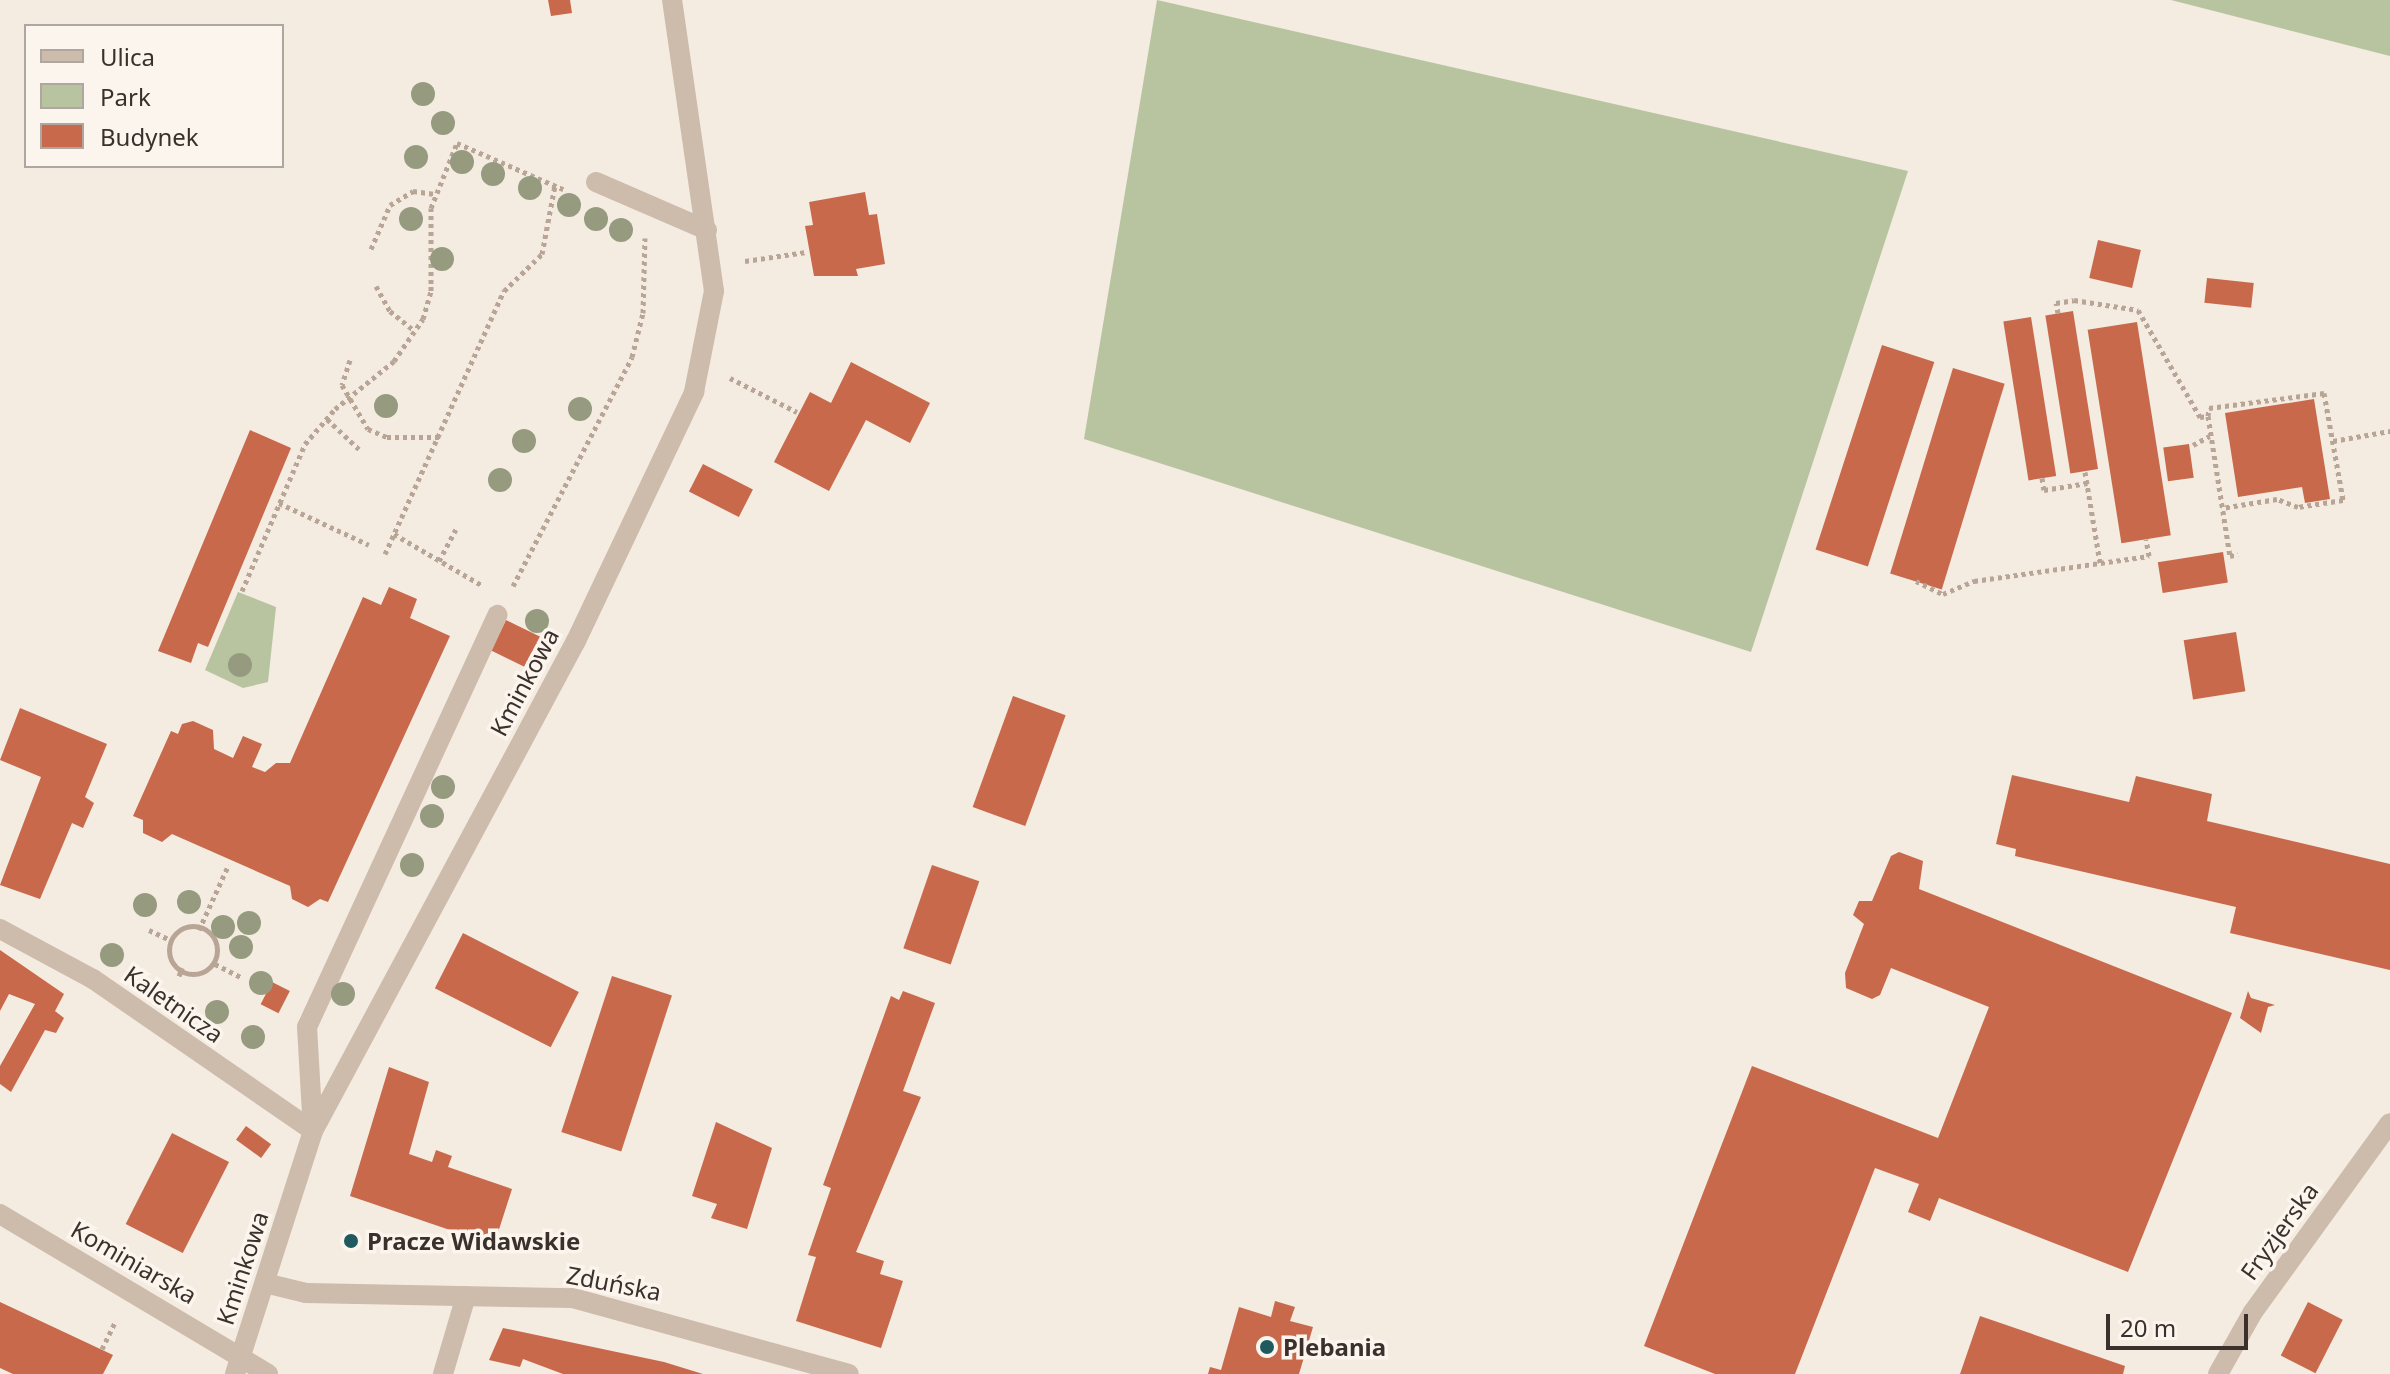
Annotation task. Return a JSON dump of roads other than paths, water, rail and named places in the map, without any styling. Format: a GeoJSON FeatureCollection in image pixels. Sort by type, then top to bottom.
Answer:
{"type":"FeatureCollection","features":[{"type":"Feature","properties":{"kind":"street","name":"Kminkowa"},"geometry":{"type":"LineString","coordinates":[[238,1365],[313,1131],[576,641],[702,363],[712,315],[712,266],[672,0]]}},
{"type":"Feature","properties":{"kind":"street"},"geometry":{"type":"LineString","coordinates":[[596,182],[707,230]]}},
{"type":"Feature","properties":{"kind":"street"},"geometry":{"type":"LineString","coordinates":[[313,1131],[307,1027],[502,607]]}},
{"type":"Feature","properties":{"kind":"street","name":"Kaletnicza"},"geometry":{"type":"LineString","coordinates":[[0,929],[56,947],[313,1131]]}},
{"type":"Feature","properties":{"kind":"street","name":"Fryzjerska"},"geometry":{"type":"LineString","coordinates":[[2218,1374],[2253,1312],[2390,1123]]}},
{"type":"Feature","properties":{"kind":"street","name":"Kominiarska"},"geometry":{"type":"LineString","coordinates":[[0,1214],[238,1365],[268,1374]]}},
{"type":"Feature","properties":{"kind":"street","name":"Zduńska"},"geometry":{"type":"LineString","coordinates":[[265,1283],[306,1293],[573,1298],[849,1374]]}},
{"type":"Feature","properties":{"kind":"street"},"geometry":{"type":"LineString","coordinates":[[443,1374],[466,1296]]}},
{"type":"Feature","properties":{"kind":"place","name":"Pracze Widawskie"},"geometry":{"type":"Point","coordinates":[351,1241]}},
{"type":"Feature","properties":{"kind":"place","name":"Plebania"},"geometry":{"type":"Point","coordinates":[1267,1347]}}]}
